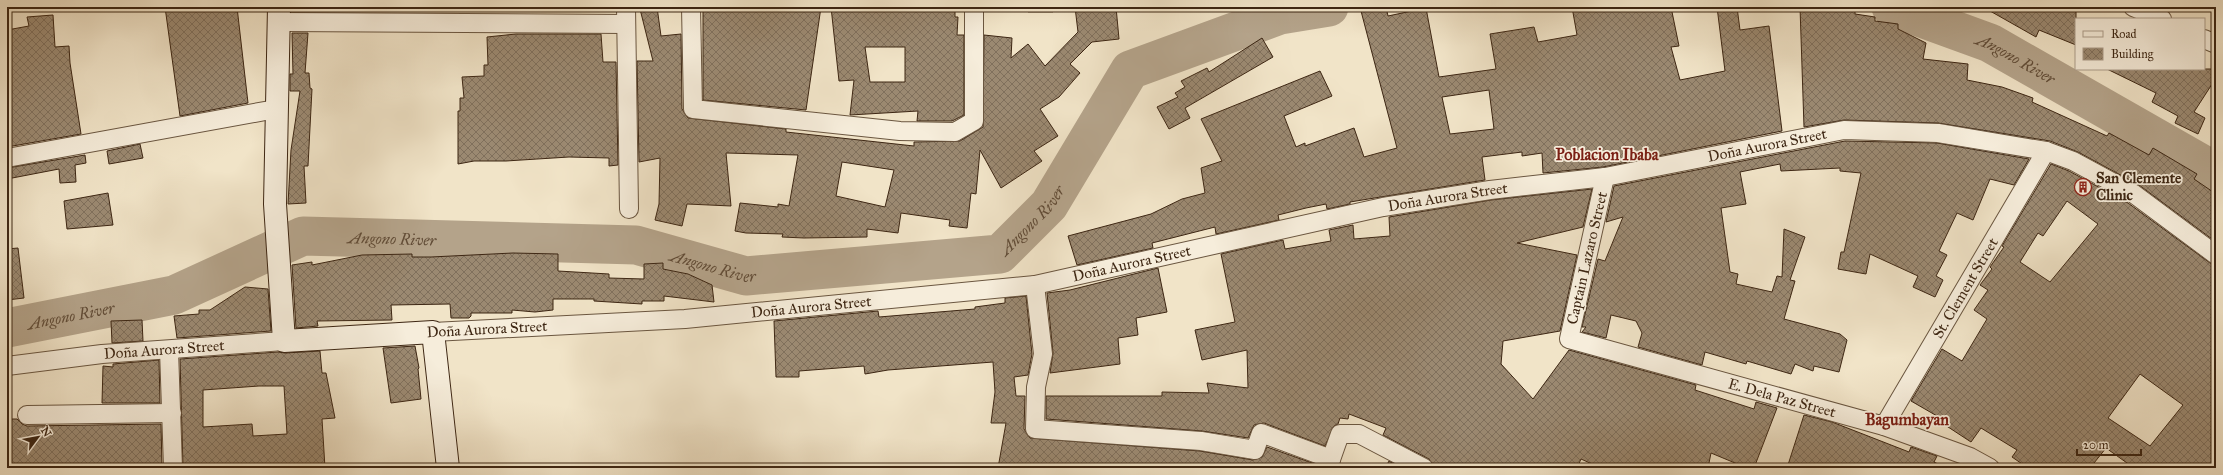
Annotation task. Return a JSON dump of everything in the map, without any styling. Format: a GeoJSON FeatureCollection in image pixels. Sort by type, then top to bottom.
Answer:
{"type":"FeatureCollection","features":[{"type":"Feature","properties":{"kind":"street"},"geometry":{"type":"LineString","coordinates":[[691,7],[693,109],[900,130],[956,132],[974,121],[974,7]]}},
{"type":"Feature","properties":{"kind":"street"},"geometry":{"type":"LineString","coordinates":[[2133,7],[2160,18]]}},
{"type":"Feature","properties":{"kind":"street"},"geometry":{"type":"LineString","coordinates":[[284,341],[278,274],[275,207],[279,14],[626,16],[629,209]]}},
{"type":"Feature","properties":{"kind":"street"},"geometry":{"type":"LineString","coordinates":[[2205,39],[2216,44]]}},
{"type":"Feature","properties":{"kind":"street"},"geometry":{"type":"LineString","coordinates":[[7,158],[276,109]]}},
{"type":"Feature","properties":{"kind":"street","name":"Doña Aurora Street"},"geometry":{"type":"LineString","coordinates":[[7,366],[102,354],[284,341],[684,319],[1036,285],[1384,207],[1490,190],[1605,177],[1844,130],[1938,133],[2046,151],[2073,161],[2134,194],[2216,255]]}},
{"type":"Feature","properties":{"kind":"street","name":"St. Clement Street"},"geometry":{"type":"LineString","coordinates":[[1884,426],[2046,151]]}},
{"type":"Feature","properties":{"kind":"street","name":"Captain Lazaro Street"},"geometry":{"type":"LineString","coordinates":[[1569,339],[1605,177]]}},
{"type":"Feature","properties":{"kind":"street"},"geometry":{"type":"LineString","coordinates":[[1036,285],[1043,354],[1036,387],[1035,429],[1201,441],[1255,450],[1261,433],[1330,463],[1340,434],[1359,434],[1424,468]]}},
{"type":"Feature","properties":{"kind":"street"},"geometry":{"type":"LineString","coordinates":[[432,332],[448,468]]}},
{"type":"Feature","properties":{"kind":"street","name":"E. Dela Paz Street"},"geometry":{"type":"LineString","coordinates":[[1569,339],[1884,426],[1970,457],[1990,468]]}},
{"type":"Feature","properties":{"kind":"street"},"geometry":{"type":"LineString","coordinates":[[169,350],[173,468]]}},
{"type":"Feature","properties":{"kind":"street"},"geometry":{"type":"LineString","coordinates":[[27,415],[172,413]]}},
{"type":"Feature","properties":{"kind":"shaded area"},"geometry":{"type":"Polygon","coordinates":[[[1028,7],[1054,7],[1053,12],[1028,12],[1028,7]]]}},
{"type":"Feature","properties":{"kind":"building"},"geometry":{"type":"Polygon","coordinates":[[[165,7],[237,7],[248,103],[180,116],[165,7]]]}},
{"type":"Feature","properties":{"kind":"building"},"geometry":{"type":"Polygon","coordinates":[[[657,7],[661,36],[681,34],[682,109],[688,118],[786,129],[786,132],[914,146],[914,142],[960,141],[983,127],[984,35],[1012,38],[1011,58],[1028,44],[1045,66],[1078,32],[1075,7],[1116,7],[1119,39],[1092,42],[1070,64],[1080,73],[1059,97],[1040,109],[1058,136],[1034,151],[1042,161],[1001,188],[980,150],[976,194],[971,193],[967,228],[949,226],[950,220],[901,213],[898,233],[867,229],[867,237],[782,237],[783,234],[746,233],[735,231],[740,203],[778,207],[778,204],[789,206],[798,155],[726,153],[731,206],[687,204],[682,226],[655,220],[659,204],[660,158],[639,162],[637,61],[653,61],[640,9],[657,7]],[[842,162],[836,196],[885,207],[894,170],[842,162]]]}},
{"type":"Feature","properties":{"kind":"building"},"geometry":{"type":"Polygon","coordinates":[[[703,7],[821,7],[806,110],[703,100],[703,7]]]}},
{"type":"Feature","properties":{"kind":"building"},"geometry":{"type":"Polygon","coordinates":[[[831,7],[955,7],[955,17],[958,17],[957,35],[964,35],[964,115],[952,121],[917,121],[918,111],[850,115],[854,80],[839,81],[831,7]],[[865,47],[870,82],[905,82],[905,47],[865,47]]]}},
{"type":"Feature","properties":{"kind":"building"},"geometry":{"type":"Polygon","coordinates":[[[1378,7],[1386,7],[1388,16],[1426,8],[1439,77],[1496,69],[1490,34],[1534,27],[1538,42],[1577,35],[1572,7],[1671,7],[1679,46],[1671,47],[1680,80],[1725,71],[1717,7],[1737,7],[1740,30],[1769,26],[1782,131],[1603,167],[1543,173],[1542,153],[1522,156],[1522,152],[1482,157],[1485,180],[1350,202],[1350,204],[1327,209],[1326,204],[1306,208],[1278,215],[1279,220],[1216,234],[1215,227],[1152,243],[1153,248],[1077,265],[1068,236],[1151,214],[1182,199],[1205,193],[1201,168],[1222,161],[1201,119],[1320,71],[1332,96],[1284,116],[1296,147],[1305,143],[1305,146],[1354,128],[1364,157],[1397,148],[1361,11],[1378,7]],[[1489,90],[1442,97],[1450,134],[1494,129],[1489,90]]]}},
{"type":"Feature","properties":{"kind":"building"},"geometry":{"type":"Polygon","coordinates":[[[1800,7],[1855,7],[1855,14],[1875,17],[1875,21],[1898,24],[1898,29],[1926,43],[1923,59],[1968,64],[1967,80],[2002,87],[2033,98],[2032,102],[2107,136],[2109,133],[2149,155],[2153,148],[2197,174],[2194,179],[2216,194],[2216,242],[2139,185],[2078,152],[2050,141],[1938,123],[1844,120],[1804,127],[1800,7]]]}},
{"type":"Feature","properties":{"kind":"building"},"geometry":{"type":"Polygon","coordinates":[[[1983,7],[2076,7],[2075,45],[2039,30],[2036,37],[1983,7]]]}},
{"type":"Feature","properties":{"kind":"building"},"geometry":{"type":"Polygon","coordinates":[[[53,15],[55,47],[69,46],[70,63],[81,134],[7,147],[7,30],[29,26],[27,17],[53,15]]]}},
{"type":"Feature","properties":{"kind":"building"},"geometry":{"type":"Polygon","coordinates":[[[292,33],[308,33],[305,73],[309,73],[310,88],[312,89],[308,166],[304,166],[306,203],[288,204],[291,150],[300,91],[290,91],[290,74],[293,74],[292,33]]]}},
{"type":"Feature","properties":{"kind":"building"},"geometry":{"type":"Polygon","coordinates":[[[516,34],[601,34],[603,62],[616,62],[618,165],[609,166],[609,158],[569,157],[506,161],[474,161],[458,164],[458,111],[460,111],[460,98],[464,98],[462,77],[484,76],[484,65],[488,65],[487,37],[516,34]]]}},
{"type":"Feature","properties":{"kind":"building"},"geometry":{"type":"Polygon","coordinates":[[[1262,38],[1273,57],[1185,108],[1190,118],[1169,129],[1157,107],[1178,97],[1175,93],[1185,87],[1181,81],[1207,68],[1209,72],[1262,38]]]}},
{"type":"Feature","properties":{"kind":"building"},"geometry":{"type":"Polygon","coordinates":[[[2216,69],[2216,78],[2194,112],[2205,118],[2198,134],[2175,123],[2178,116],[2152,102],[2156,93],[2109,70],[2216,69]]]}},
{"type":"Feature","properties":{"kind":"building"},"geometry":{"type":"Polygon","coordinates":[[[1845,141],[1937,143],[2029,159],[2014,185],[1990,179],[1973,220],[1957,213],[1939,251],[1947,255],[1936,276],[1943,280],[1935,297],[1913,287],[1918,276],[1870,254],[1866,274],[1838,269],[1841,252],[1844,252],[1861,173],[1840,171],[1840,168],[1781,171],[1780,164],[1740,172],[1746,204],[1721,208],[1730,272],[1738,274],[1736,284],[1772,292],[1777,276],[1782,277],[1784,229],[1805,237],[1790,280],[1795,281],[1784,319],[1840,334],[1847,340],[1839,372],[1814,366],[1813,371],[1795,364],[1791,374],[1747,361],[1746,364],[1705,352],[1702,365],[1638,347],[1642,333],[1636,321],[1611,315],[1606,338],[1582,332],[1586,327],[1582,327],[1598,259],[1605,261],[1623,217],[1606,222],[1614,186],[1845,141]]]}},
{"type":"Feature","properties":{"kind":"building"},"geometry":{"type":"Polygon","coordinates":[[[140,144],[143,158],[109,164],[107,151],[140,144]]]}},
{"type":"Feature","properties":{"kind":"building"},"geometry":{"type":"Polygon","coordinates":[[[85,155],[86,163],[75,165],[76,182],[60,183],[59,169],[7,179],[7,168],[85,155]]]}},
{"type":"Feature","properties":{"kind":"building"},"geometry":{"type":"Polygon","coordinates":[[[2051,164],[2069,171],[2128,203],[2210,263],[2216,265],[2216,468],[2134,468],[2106,448],[2090,468],[2028,468],[2012,457],[2017,450],[1981,428],[1971,442],[1942,423],[1944,420],[1911,401],[1942,349],[1962,361],[1987,319],[1974,310],[1988,290],[1980,285],[1992,269],[1990,267],[2004,247],[2002,246],[2051,164]],[[2067,201],[2043,236],[2038,233],[2020,262],[2050,282],[2098,224],[2067,201]],[[2140,374],[2108,418],[2150,446],[2183,405],[2140,374]]]}},
{"type":"Feature","properties":{"kind":"building"},"geometry":{"type":"Polygon","coordinates":[[[1592,189],[1583,227],[1517,243],[1577,255],[1560,331],[1503,341],[1501,364],[1533,399],[1569,350],[1696,385],[1695,390],[1754,409],[1756,402],[1777,408],[1754,468],[1747,468],[1711,453],[1708,468],[1601,468],[1581,459],[1577,468],[1434,468],[1429,459],[1383,435],[1386,428],[1349,414],[1348,419],[1340,418],[1338,424],[1334,426],[1325,446],[1264,423],[1254,425],[1248,438],[1202,431],[1046,419],[1046,396],[1162,396],[1162,392],[1209,393],[1207,383],[1248,388],[1247,350],[1202,360],[1195,330],[1235,322],[1221,254],[1283,240],[1285,249],[1331,241],[1329,230],[1353,225],[1354,239],[1390,236],[1389,217],[1491,200],[1592,189]]]}},
{"type":"Feature","properties":{"kind":"building"},"geometry":{"type":"Polygon","coordinates":[[[108,193],[113,225],[67,229],[64,201],[108,193]]]}},
{"type":"Feature","properties":{"kind":"building"},"geometry":{"type":"Polygon","coordinates":[[[18,248],[24,298],[7,300],[7,249],[18,248]]]}},
{"type":"Feature","properties":{"kind":"building"},"geometry":{"type":"Polygon","coordinates":[[[513,253],[558,254],[558,271],[609,274],[609,278],[644,279],[644,264],[663,263],[663,269],[688,274],[712,285],[714,302],[664,296],[664,301],[642,301],[642,304],[594,301],[594,299],[553,299],[553,310],[535,312],[512,310],[512,313],[471,313],[469,318],[451,318],[450,304],[391,305],[392,320],[317,321],[318,326],[296,328],[292,265],[312,262],[312,265],[362,255],[412,254],[412,257],[431,257],[513,253]]]}},
{"type":"Feature","properties":{"kind":"building"},"geometry":{"type":"Polygon","coordinates":[[[1158,268],[1167,312],[1136,318],[1138,335],[1118,338],[1120,364],[1050,373],[1053,353],[1047,293],[1070,290],[1158,268]]]}},
{"type":"Feature","properties":{"kind":"building"},"geometry":{"type":"Polygon","coordinates":[[[245,287],[268,289],[271,331],[177,338],[174,316],[199,314],[199,310],[210,310],[245,287]]]}},
{"type":"Feature","properties":{"kind":"building"},"geometry":{"type":"Polygon","coordinates":[[[1026,296],[1032,354],[1028,375],[1014,377],[1016,396],[1025,396],[1024,429],[1030,438],[1200,451],[1253,460],[1262,457],[1267,447],[1318,465],[1318,468],[998,468],[1006,423],[991,423],[995,392],[993,362],[888,370],[865,374],[864,366],[799,371],[799,377],[776,377],[774,321],[878,311],[879,317],[975,309],[975,307],[1005,303],[1005,298],[1026,296]]]}},
{"type":"Feature","properties":{"kind":"building"},"geometry":{"type":"Polygon","coordinates":[[[142,320],[143,341],[112,343],[111,321],[142,320]]]}},
{"type":"Feature","properties":{"kind":"building"},"geometry":{"type":"Polygon","coordinates":[[[415,346],[419,368],[421,399],[391,403],[383,348],[415,346]]]}},
{"type":"Feature","properties":{"kind":"building"},"geometry":{"type":"Polygon","coordinates":[[[320,351],[322,373],[326,373],[335,418],[322,419],[325,468],[183,468],[180,359],[278,352],[320,351]],[[259,386],[203,390],[203,427],[252,424],[253,436],[287,434],[284,386],[259,386]]]}},
{"type":"Feature","properties":{"kind":"building"},"geometry":{"type":"Polygon","coordinates":[[[159,360],[160,403],[102,403],[103,366],[113,367],[113,364],[159,360]]]}},
{"type":"Feature","properties":{"kind":"building"},"geometry":{"type":"Polygon","coordinates":[[[1804,415],[1832,422],[1909,452],[1911,447],[1937,456],[1934,462],[1946,468],[1787,468],[1804,415]]]}},
{"type":"Feature","properties":{"kind":"building"},"geometry":{"type":"Polygon","coordinates":[[[7,419],[17,419],[22,424],[27,426],[161,424],[162,468],[10,467],[7,419]]]}},
{"type":"Feature","properties":{"kind":"building"},"geometry":{"type":"Polygon","coordinates":[[[1389,461],[1401,468],[1385,468],[1389,461]]]}},
{"type":"Feature","properties":{"kind":"waterway","name":"Angono River"},"geometry":{"type":"LineString","coordinates":[[7,328],[174,295],[303,236],[636,245],[746,276],[1000,254],[1049,205],[1130,70],[1280,15],[1329,7]]}},
{"type":"Feature","properties":{"kind":"waterway","name":"Angono River"},"geometry":{"type":"LineString","coordinates":[[1891,7],[1990,43],[2216,172]]}},
{"type":"Feature","properties":{"kind":"place","name":"San Clemente Clinic"},"geometry":{"type":"Point","coordinates":[2083,187]}},
{"type":"Feature","properties":{"kind":"district","name":"Poblacion Ibaba"},"geometry":{"type":"Point","coordinates":[1607,154]}},
{"type":"Feature","properties":{"kind":"district","name":"Bagumbayan"},"geometry":{"type":"Point","coordinates":[1907,419]}}]}
